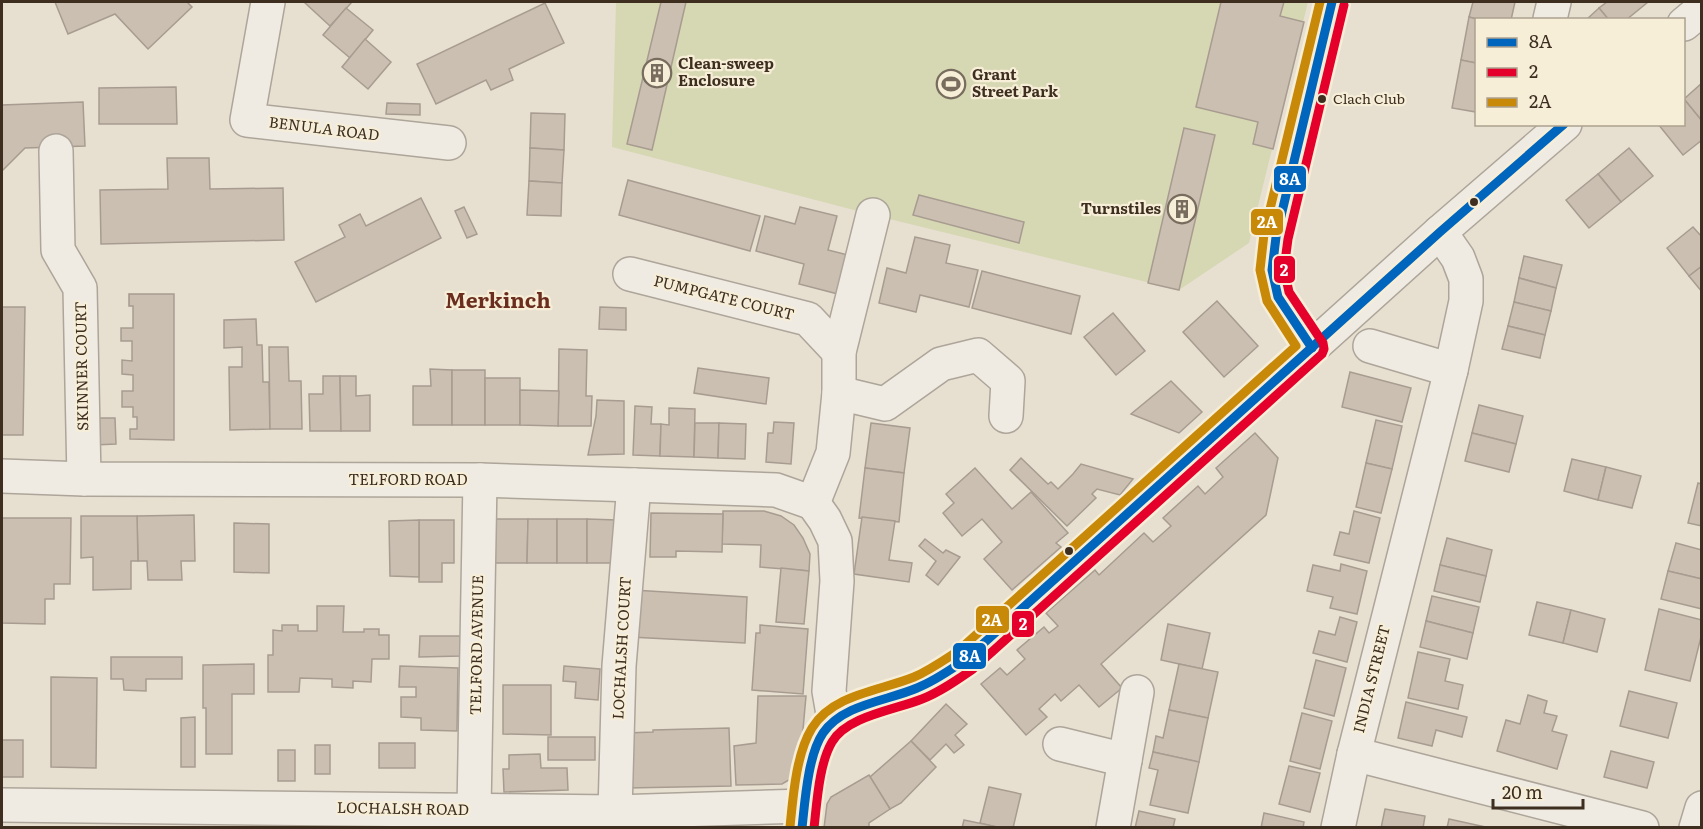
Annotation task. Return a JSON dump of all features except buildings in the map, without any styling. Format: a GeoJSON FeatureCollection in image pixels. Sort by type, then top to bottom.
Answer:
{"type":"FeatureCollection","features":[{"type":"Feature","properties":{"kind":"street","name":"BENULA ROAD"},"geometry":{"type":"LineString","coordinates":[[268,2],[247,120],[449,143]]}},
{"type":"Feature","properties":{"kind":"street"},"geometry":{"type":"LineString","coordinates":[[1312,348],[1278,297],[1272,270],[1276,237],[1332,2]]}},
{"type":"Feature","properties":{"kind":"street"},"geometry":{"type":"LineString","coordinates":[[1550,18],[1554,2]]}},
{"type":"Feature","properties":{"kind":"street"},"geometry":{"type":"LineString","coordinates":[[1685,22],[1701,9]]}},
{"type":"Feature","properties":{"kind":"street"},"geometry":{"type":"LineString","coordinates":[[803,817],[814,755],[822,734],[834,720],[849,711],[917,689],[966,660],[1440,232],[1563,126]]}},
{"type":"Feature","properties":{"kind":"street","name":"SKINNER COURT"},"geometry":{"type":"LineString","coordinates":[[56,151],[58,250],[80,288],[84,479]]}},
{"type":"Feature","properties":{"kind":"street"},"geometry":{"type":"LineString","coordinates":[[834,720],[829,691],[837,581],[835,541],[825,520],[813,503],[833,453],[839,393],[839,352],[873,215]]}},
{"type":"Feature","properties":{"kind":"street","name":"INDIA STREET"},"geometry":{"type":"LineString","coordinates":[[1338,828],[1353,754],[1451,370],[1466,301],[1466,279],[1458,258],[1440,232]]}},
{"type":"Feature","properties":{"kind":"street","name":"PUMPGATE COURT"},"geometry":{"type":"LineString","coordinates":[[630,274],[808,320],[839,352]]}},
{"type":"Feature","properties":{"kind":"street"},"geometry":{"type":"LineString","coordinates":[[1370,346],[1451,370]]}},
{"type":"Feature","properties":{"kind":"street"},"geometry":{"type":"LineString","coordinates":[[839,393],[885,405],[940,364],[978,355],[1008,381],[1006,416]]}},
{"type":"Feature","properties":{"kind":"street","name":"TELFORD ROAD"},"geometry":{"type":"LineString","coordinates":[[2,476],[84,479],[480,480],[634,485],[776,490],[813,503]]}},
{"type":"Feature","properties":{"kind":"street","name":"TELFORD AVENUE"},"geometry":{"type":"LineString","coordinates":[[454,816],[480,480]]}},
{"type":"Feature","properties":{"kind":"street","name":"LOCHALSH COURT"},"geometry":{"type":"LineString","coordinates":[[615,812],[619,666],[634,485]]}},
{"type":"Feature","properties":{"kind":"street"},"geometry":{"type":"LineString","coordinates":[[1113,828],[1137,692]]}},
{"type":"Feature","properties":{"kind":"street"},"geometry":{"type":"LineString","coordinates":[[1060,744],[1125,760]]}},
{"type":"Feature","properties":{"kind":"street"},"geometry":{"type":"LineString","coordinates":[[1353,754],[1641,828]]}},
{"type":"Feature","properties":{"kind":"street","name":"LOCHALSH ROAD"},"geometry":{"type":"LineString","coordinates":[[2,805],[118,817],[454,816],[615,812],[721,818],[803,817]]}},
{"type":"Feature","properties":{"kind":"street"},"geometry":{"type":"LineString","coordinates":[[1696,828],[1701,808]]}},
{"type":"Feature","properties":{"kind":"green space","name":"Grant Street Park"},"geometry":{"type":"Polygon","coordinates":[[[616,2],[1308,2],[1249,243],[1179,290],[873,215],[612,147],[616,2]]]}},
{"type":"Feature","properties":{"kind":"transit line","name":"2A"},"geometry":{"type":"LineString","coordinates":[[790,827],[796,776],[802,750],[812,728],[821,717],[832,708],[858,695],[920,674],[958,651],[1296,346],[1267,301],[1260,270],[1264,234],[1320,2]]}},
{"type":"Feature","properties":{"kind":"transit line","name":"8A"},"geometry":{"type":"LineString","coordinates":[[1312,348],[1278,297],[1272,270],[1276,237],[1332,2]]}},
{"type":"Feature","properties":{"kind":"transit line","name":"2"},"geometry":{"type":"LineString","coordinates":[[814,828],[824,761],[832,742],[839,733],[872,715],[929,696],[973,669],[1322,354],[1323,343],[1289,292],[1284,269],[1288,239],[1344,5]]}},
{"type":"Feature","properties":{"kind":"transit line","name":"8A"},"geometry":{"type":"LineString","coordinates":[[802,828],[808,779],[814,753],[823,733],[832,723],[866,704],[924,685],[965,660],[1440,232],[1562,126]]}},
{"type":"Feature","properties":{"kind":"place","name":"Clean-sweep Enclosure"},"geometry":{"type":"Point","coordinates":[657,73]}},
{"type":"Feature","properties":{"kind":"place","name":"Grant Street Park"},"geometry":{"type":"Point","coordinates":[951,84]}},
{"type":"Feature","properties":{"kind":"place","name":"Clach Club"},"geometry":{"type":"Point","coordinates":[1322,99]}},
{"type":"Feature","properties":{"kind":"place","name":"Turnstiles"},"geometry":{"type":"Point","coordinates":[1182,209]}},
{"type":"Feature","properties":{"kind":"district","name":"Merkinch"},"geometry":{"type":"Point","coordinates":[498,301]}}]}
